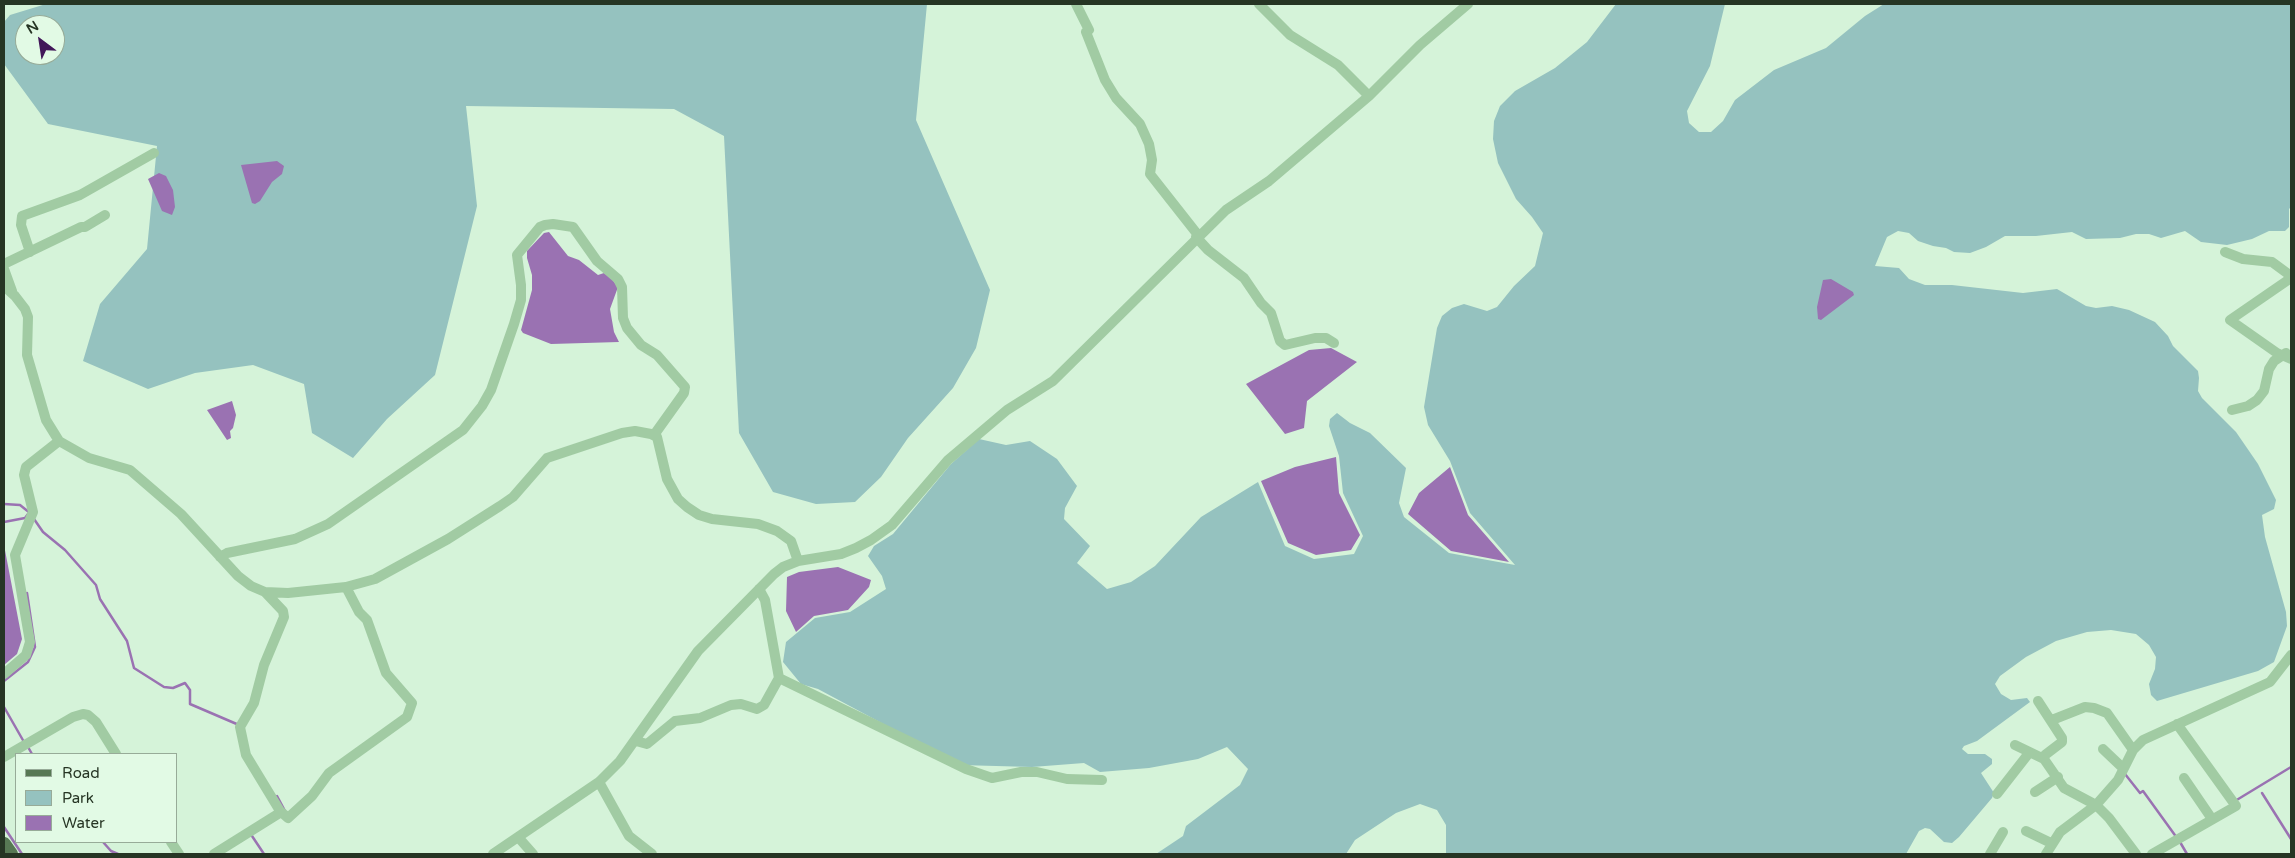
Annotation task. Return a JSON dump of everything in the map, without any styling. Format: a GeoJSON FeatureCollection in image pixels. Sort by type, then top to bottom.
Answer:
{"type":"FeatureCollection","features":[{"type":"Feature","properties":{"kind":"street"},"geometry":{"type":"LineString","coordinates":[[1076,4],[1090,30],[1086,32],[1105,80],[1116,98],[1140,124],[1149,144],[1152,160],[1150,174],[1197,236],[1208,250],[1244,278],[1260,303],[1271,313],[1280,341],[1285,345],[1315,338],[1326,338],[1334,343]]}},
{"type":"Feature","properties":{"kind":"street"},"geometry":{"type":"LineString","coordinates":[[1259,4],[1290,35],[1338,65],[1370,96]]}},
{"type":"Feature","properties":{"kind":"street"},"geometry":{"type":"LineString","coordinates":[[493,854],[599,782],[620,762],[698,651],[783,567],[798,561],[841,554],[872,540],[892,525],[948,460],[1007,410],[1053,381],[1197,236],[1226,210],[1268,181],[1370,96],[1420,45],[1468,4]]}},
{"type":"Feature","properties":{"kind":"street"},"geometry":{"type":"LineString","coordinates":[[30,252],[20,225],[22,216],[80,195],[154,153]]}},
{"type":"Feature","properties":{"kind":"street"},"geometry":{"type":"LineString","coordinates":[[4,264],[81,227],[85,227],[105,215]]}},
{"type":"Feature","properties":{"kind":"street"},"geometry":{"type":"LineString","coordinates":[[220,557],[227,553],[295,539],[328,524],[463,430],[482,406],[491,390],[514,324],[521,300],[517,255],[540,227],[545,225],[553,224],[573,227],[597,261],[618,279],[622,287],[623,318],[627,328],[641,345],[657,356],[685,387],[684,393],[654,435]]}},
{"type":"Feature","properties":{"kind":"street"},"geometry":{"type":"LineString","coordinates":[[2224,252],[2244,259],[2272,262],[2291,277],[2230,320],[2277,353],[2289,355]]}},
{"type":"Feature","properties":{"kind":"street"},"geometry":{"type":"LineString","coordinates":[[4,269],[6,278],[15,296]]}},
{"type":"Feature","properties":{"kind":"street"},"geometry":{"type":"LineString","coordinates":[[4,286],[26,309],[28,317],[27,355],[42,411],[59,441],[89,458],[117,464],[142,478],[182,514],[238,576],[265,592],[280,606],[284,617],[264,665],[254,703],[241,726],[246,755],[282,813],[288,818],[312,796],[329,773],[407,717],[412,703],[386,673],[367,620],[359,612],[346,586]]}},
{"type":"Feature","properties":{"kind":"street"},"geometry":{"type":"LineString","coordinates":[[2232,410],[2248,406],[2257,400],[2264,391],[2274,361],[2289,355]]}},
{"type":"Feature","properties":{"kind":"street"},"geometry":{"type":"LineString","coordinates":[[265,592],[288,593],[367,582],[404,565],[500,506],[513,497],[547,458],[622,433],[635,431],[654,435],[660,445],[670,484],[678,499],[687,507],[699,515],[712,519],[758,524],[777,531],[791,541],[798,561]]}},
{"type":"Feature","properties":{"kind":"street"},"geometry":{"type":"LineString","coordinates":[[4,674],[21,661],[29,649],[30,637],[15,555],[32,516],[24,471],[29,463],[59,441]]}},
{"type":"Feature","properties":{"kind":"street"},"geometry":{"type":"LineString","coordinates":[[636,741],[647,744],[675,721],[700,718],[731,705],[741,704],[757,709],[764,705],[779,678],[765,600],[759,590]]}},
{"type":"Feature","properties":{"kind":"street"},"geometry":{"type":"LineString","coordinates":[[2046,854],[2051,843],[2070,823],[2096,805],[2118,780],[2133,750],[2143,740],[2216,705],[2248,694],[2270,682],[2291,655]]}},
{"type":"Feature","properties":{"kind":"street"},"geometry":{"type":"LineString","coordinates":[[779,678],[966,769],[992,778],[1021,772],[1037,772],[1067,779],[1102,780]]}},
{"type":"Feature","properties":{"kind":"street"},"geometry":{"type":"LineString","coordinates":[[2038,701],[2062,738],[2062,742],[2045,755],[2044,759]]}},
{"type":"Feature","properties":{"kind":"street"},"geometry":{"type":"LineString","coordinates":[[2052,720],[2085,707],[2094,708],[2107,713],[2133,750]]}},
{"type":"Feature","properties":{"kind":"street"},"geometry":{"type":"LineString","coordinates":[[4,757],[73,717],[83,714],[88,715],[96,722],[115,753]]}},
{"type":"Feature","properties":{"kind":"street"},"geometry":{"type":"LineString","coordinates":[[2152,854],[2211,817],[2236,806],[2177,724]]}},
{"type":"Feature","properties":{"kind":"street"},"geometry":{"type":"LineString","coordinates":[[2015,745],[2044,759],[2064,788],[2096,805],[2109,818],[2136,854]]}},
{"type":"Feature","properties":{"kind":"street"},"geometry":{"type":"LineString","coordinates":[[2103,749],[2123,768]]}},
{"type":"Feature","properties":{"kind":"street"},"geometry":{"type":"LineString","coordinates":[[1997,794],[2029,752]]}},
{"type":"Feature","properties":{"kind":"street"},"geometry":{"type":"LineString","coordinates":[[2036,792],[2058,777]]}},
{"type":"Feature","properties":{"kind":"street"},"geometry":{"type":"LineString","coordinates":[[2184,778],[2211,817]]}},
{"type":"Feature","properties":{"kind":"street"},"geometry":{"type":"LineString","coordinates":[[599,782],[629,836],[652,854]]}},
{"type":"Feature","properties":{"kind":"street"},"geometry":{"type":"LineString","coordinates":[[214,854],[282,813]]}},
{"type":"Feature","properties":{"kind":"street"},"geometry":{"type":"LineString","coordinates":[[2026,831],[2051,843]]}},
{"type":"Feature","properties":{"kind":"street"},"geometry":{"type":"LineString","coordinates":[[1990,854],[2003,832]]}},
{"type":"Feature","properties":{"kind":"street"},"geometry":{"type":"LineString","coordinates":[[518,837],[533,854]]}},
{"type":"Feature","properties":{"kind":"street"},"geometry":{"type":"LineString","coordinates":[[172,843],[179,854]]}},
{"type":"Feature","properties":{"kind":"green space"},"geometry":{"type":"Polygon","coordinates":[[[46,4],[927,4],[916,120],[990,290],[976,348],[953,388],[908,438],[881,477],[855,502],[816,504],[773,492],[739,433],[724,136],[674,109],[466,106],[477,206],[435,375],[387,419],[353,458],[312,433],[304,384],[253,365],[195,373],[148,389],[83,361],[100,304],[147,249],[157,146],[48,124],[4,64],[4,22],[10,15],[46,4]]]}},
{"type":"Feature","properties":{"kind":"green space"},"geometry":{"type":"Polygon","coordinates":[[[1616,4],[1725,4],[1710,66],[1687,111],[1689,123],[1699,132],[1711,132],[1723,121],[1735,100],[1774,70],[1826,48],[1865,16],[1884,4],[2291,4],[2291,207],[2289,209],[2289,227],[2285,231],[2269,231],[2252,239],[2227,245],[2201,242],[2185,231],[2161,238],[2149,234],[2136,234],[2120,238],[2086,239],[2072,232],[2036,236],[2005,236],[1986,247],[1970,253],[1954,252],[1946,248],[1933,246],[1918,241],[1909,233],[1898,231],[1887,237],[1875,266],[1899,268],[1909,279],[1925,285],[1952,285],[2023,293],[2057,289],[2086,306],[2096,308],[2112,306],[2129,310],[2155,322],[2168,336],[2173,346],[2198,371],[2198,391],[2202,398],[2236,432],[2258,464],[2276,500],[2274,509],[2262,515],[2265,537],[2286,612],[2287,626],[2274,662],[2258,671],[2157,701],[2151,695],[2149,684],[2155,669],[2156,657],[2149,645],[2136,634],[2111,630],[2087,632],[2056,641],[2026,657],[2000,676],[1995,684],[2001,694],[2011,700],[2027,698],[2030,702],[1977,741],[1964,746],[1962,749],[1968,754],[1985,754],[1992,759],[1992,764],[1981,773],[1994,793],[1992,798],[1952,843],[1944,842],[1930,829],[1925,828],[1919,831],[1906,854],[1446,854],[1446,825],[1437,810],[1420,804],[1396,813],[1355,840],[1346,854],[1156,854],[1183,836],[1186,826],[1240,785],[1248,769],[1227,747],[1198,759],[1149,768],[1100,772],[1084,763],[1032,767],[960,765],[818,689],[801,684],[783,662],[786,642],[815,618],[850,612],[886,589],[882,576],[868,556],[874,546],[893,534],[951,464],[979,439],[1006,445],[1030,441],[1057,459],[1077,486],[1065,508],[1064,519],[1090,546],[1077,563],[1107,589],[1131,582],[1155,566],[1201,517],[1258,482],[1285,546],[1314,559],[1354,554],[1363,536],[1343,493],[1339,456],[1329,426],[1330,419],[1337,413],[1350,423],[1370,433],[1406,468],[1399,503],[1404,517],[1449,553],[1515,565],[1470,513],[1450,461],[1428,425],[1424,407],[1437,328],[1442,316],[1452,308],[1464,304],[1487,311],[1497,307],[1514,286],[1535,266],[1543,233],[1516,199],[1498,163],[1493,139],[1494,121],[1500,106],[1515,91],[1555,68],[1587,42],[1616,4]]]}},
{"type":"Feature","properties":{"kind":"water"},"geometry":{"type":"Polygon","coordinates":[[[277,161],[284,166],[282,174],[272,182],[260,201],[255,204],[252,203],[241,165],[277,161]]]}},
{"type":"Feature","properties":{"kind":"water"},"geometry":{"type":"Polygon","coordinates":[[[159,173],[166,176],[173,190],[175,207],[172,215],[162,211],[148,179],[159,173]]]}},
{"type":"Feature","properties":{"kind":"water"},"geometry":{"type":"Polygon","coordinates":[[[549,232],[568,256],[579,260],[598,275],[604,273],[618,287],[610,309],[614,332],[619,342],[551,344],[523,333],[521,330],[532,290],[532,275],[527,251],[544,233],[549,232]]]}},
{"type":"Feature","properties":{"kind":"water"},"geometry":{"type":"Polygon","coordinates":[[[1831,279],[1853,292],[1854,295],[1821,320],[1818,319],[1817,307],[1823,280],[1831,279]]]}},
{"type":"Feature","properties":{"kind":"water"},"geometry":{"type":"Polygon","coordinates":[[[1331,348],[1357,362],[1307,401],[1304,428],[1285,434],[1246,384],[1309,350],[1331,348]]]}},
{"type":"Feature","properties":{"kind":"water"},"geometry":{"type":"Polygon","coordinates":[[[232,401],[236,415],[233,428],[230,431],[231,438],[227,440],[207,410],[232,401]]]}},
{"type":"Feature","properties":{"kind":"water"},"geometry":{"type":"Polygon","coordinates":[[[1336,457],[1339,493],[1360,535],[1351,550],[1316,555],[1288,543],[1261,481],[1295,467],[1336,457]]]}},
{"type":"Feature","properties":{"kind":"water"},"geometry":{"type":"Polygon","coordinates":[[[1450,467],[1468,515],[1509,562],[1451,551],[1408,514],[1419,493],[1450,467]]]}},
{"type":"Feature","properties":{"kind":"water"},"geometry":{"type":"Polygon","coordinates":[[[4,545],[22,639],[17,654],[4,665],[4,545]]]}},
{"type":"Feature","properties":{"kind":"water"},"geometry":{"type":"Polygon","coordinates":[[[838,567],[871,580],[869,587],[848,610],[814,616],[796,632],[786,611],[787,577],[799,572],[838,567]]]}},
{"type":"Feature","properties":{"kind":"waterway"},"geometry":{"type":"LineString","coordinates":[[4,504],[20,505],[30,513]]}},
{"type":"Feature","properties":{"kind":"waterway"},"geometry":{"type":"LineString","coordinates":[[4,522],[25,518],[28,514]]}},
{"type":"Feature","properties":{"kind":"waterway"},"geometry":{"type":"LineString","coordinates":[[34,519],[43,532],[65,550],[96,585],[100,599],[127,641],[134,668],[164,687],[173,688],[185,683],[190,690],[190,704],[239,725]]}},
{"type":"Feature","properties":{"kind":"waterway"},"geometry":{"type":"LineString","coordinates":[[4,681],[28,662],[35,647],[27,593]]}},
{"type":"Feature","properties":{"kind":"waterway"},"geometry":{"type":"LineString","coordinates":[[4,707],[24,742]]}},
{"type":"Feature","properties":{"kind":"waterway"},"geometry":{"type":"LineString","coordinates":[[28,747],[31,753]]}},
{"type":"Feature","properties":{"kind":"waterway"},"geometry":{"type":"LineString","coordinates":[[2235,801],[2291,767]]}},
{"type":"Feature","properties":{"kind":"waterway"},"geometry":{"type":"LineString","coordinates":[[2125,774],[2140,793],[2143,791],[2177,838]]}},
{"type":"Feature","properties":{"kind":"waterway"},"geometry":{"type":"LineString","coordinates":[[2262,793],[2291,839]]}},
{"type":"Feature","properties":{"kind":"waterway"},"geometry":{"type":"LineString","coordinates":[[277,796],[285,811]]}},
{"type":"Feature","properties":{"kind":"waterway"},"geometry":{"type":"LineString","coordinates":[[4,827],[22,854]]}},
{"type":"Feature","properties":{"kind":"waterway"},"geometry":{"type":"LineString","coordinates":[[252,836],[264,854]]}},
{"type":"Feature","properties":{"kind":"waterway"},"geometry":{"type":"LineString","coordinates":[[2180,842],[2187,854]]}},
{"type":"Feature","properties":{"kind":"waterway"},"geometry":{"type":"LineString","coordinates":[[104,843],[111,851],[118,854]]}}]}
